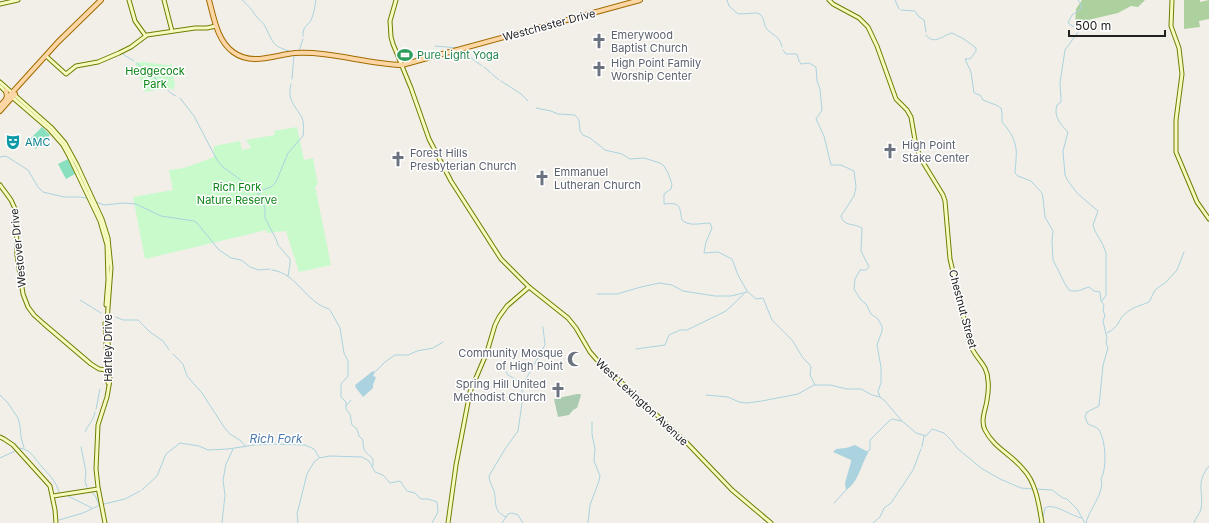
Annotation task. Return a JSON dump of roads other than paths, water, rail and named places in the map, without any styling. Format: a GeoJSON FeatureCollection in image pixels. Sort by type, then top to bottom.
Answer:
{"type":"FeatureCollection","features":[{"type":"Feature","properties":{"kind":"main road"},"geometry":{"type":"LineString","coordinates":[[0,110],[57,43],[101,0]]}},
{"type":"Feature","properties":{"kind":"main road","name":"Westchester Drive"},"geometry":{"type":"LineString","coordinates":[[209,0],[216,26],[221,38],[228,48],[234,53],[251,59],[258,60],[303,53],[402,65],[640,0]]}},
{"type":"Feature","properties":{"kind":"main road"},"geometry":{"type":"LineString","coordinates":[[7,90],[7,96],[11,96]]}},
{"type":"Feature","properties":{"kind":"main road"},"geometry":{"type":"LineString","coordinates":[[7,90],[11,96]]}},
{"type":"Feature","properties":{"kind":"main road"},"geometry":{"type":"LineString","coordinates":[[0,106],[11,96]]}},
{"type":"Feature","properties":{"kind":"street"},"geometry":{"type":"LineString","coordinates":[[0,4],[18,0]]}},
{"type":"Feature","properties":{"kind":"street"},"geometry":{"type":"LineString","coordinates":[[129,0],[134,21],[145,35]]}},
{"type":"Feature","properties":{"kind":"street"},"geometry":{"type":"LineString","coordinates":[[164,0],[172,31]]}},
{"type":"Feature","properties":{"kind":"street","name":"West Lexington Avenue"},"geometry":{"type":"LineString","coordinates":[[396,0],[390,21],[391,37],[430,139],[451,181],[501,259],[529,287],[568,318],[576,328],[590,352],[597,360],[686,442],[732,490],[771,523]]}},
{"type":"Feature","properties":{"kind":"street","name":"Chestnut Street"},"geometry":{"type":"LineString","coordinates":[[829,0],[833,4],[859,18],[868,27],[877,46],[896,99],[907,110],[911,117],[917,151],[924,167],[943,195],[945,201],[951,267],[973,351],[982,362],[987,372],[988,392],[983,417],[984,427],[990,438],[999,448],[1022,467],[1028,474],[1033,485],[1042,523]]}},
{"type":"Feature","properties":{"kind":"street"},"geometry":{"type":"LineString","coordinates":[[1172,0],[1171,26],[1179,48],[1182,65],[1176,122],[1176,152],[1197,202],[1209,219]]}},
{"type":"Feature","properties":{"kind":"street"},"geometry":{"type":"LineString","coordinates":[[46,56],[64,73],[68,73],[77,66],[94,63],[115,55],[131,47],[145,35],[216,26]]}},
{"type":"Feature","properties":{"kind":"street"},"geometry":{"type":"LineString","coordinates":[[0,82],[7,90]]}},
{"type":"Feature","properties":{"kind":"street"},"geometry":{"type":"LineString","coordinates":[[0,86],[7,90]]}},
{"type":"Feature","properties":{"kind":"street","name":"Hartley Drive"},"geometry":{"type":"LineString","coordinates":[[7,90],[11,96],[49,129],[62,145],[70,156],[105,224],[110,247],[107,315],[110,380],[108,387]]}},
{"type":"Feature","properties":{"kind":"street","name":"Westover Drive"},"geometry":{"type":"LineString","coordinates":[[0,185],[11,200],[16,211],[17,255],[23,294],[28,307],[34,315],[91,364],[99,369],[107,370]]}},
{"type":"Feature","properties":{"kind":"street","name":"Hartley Drive"},"geometry":{"type":"LineString","coordinates":[[95,206],[107,245],[108,280],[105,319],[108,387]]}},
{"type":"Feature","properties":{"kind":"street"},"geometry":{"type":"LineString","coordinates":[[448,523],[457,461],[470,392],[487,352],[499,317],[507,306],[529,287]]}},
{"type":"Feature","properties":{"kind":"street"},"geometry":{"type":"LineString","coordinates":[[105,523],[96,469],[98,428],[108,387]]}},
{"type":"Feature","properties":{"kind":"street"},"geometry":{"type":"LineString","coordinates":[[0,437],[13,445],[47,482],[53,496],[56,523]]}},
{"type":"Feature","properties":{"kind":"street"},"geometry":{"type":"LineString","coordinates":[[53,496],[98,488]]}},
{"type":"Feature","properties":{"kind":"water"},"geometry":{"type":"Polygon","coordinates":[[[373,371],[375,372],[373,376],[376,377],[373,388],[363,397],[355,385],[373,371]]]}},
{"type":"Feature","properties":{"kind":"water"},"geometry":{"type":"Polygon","coordinates":[[[855,445],[868,453],[854,483],[846,490],[845,483],[851,460],[833,452],[836,449],[855,445]]]}},
{"type":"Feature","properties":{"kind":"waterway"},"geometry":{"type":"LineString","coordinates":[[242,0],[264,25],[275,44],[292,52]]}},
{"type":"Feature","properties":{"kind":"waterway"},"geometry":{"type":"LineString","coordinates":[[303,36],[304,28],[312,18],[316,0]]}},
{"type":"Feature","properties":{"kind":"waterway"},"geometry":{"type":"LineString","coordinates":[[727,0],[729,6],[738,14],[760,14],[766,28],[779,40],[782,47]]}},
{"type":"Feature","properties":{"kind":"waterway"},"geometry":{"type":"LineString","coordinates":[[895,0],[899,9]]}},
{"type":"Feature","properties":{"kind":"waterway"},"geometry":{"type":"LineString","coordinates":[[1078,0],[1081,4],[1081,9],[1072,15],[1068,23],[1072,26],[1081,28],[1065,50],[1060,83],[1061,102],[1057,105],[1056,113],[1060,123],[1068,132],[1063,151],[1065,175],[1077,193],[1098,211],[1093,225],[1106,253],[1106,295],[1102,301]]}},
{"type":"Feature","properties":{"kind":"waterway"},"geometry":{"type":"LineString","coordinates":[[901,10],[915,11],[918,16],[924,20],[926,32]]}},
{"type":"Feature","properties":{"kind":"waterway"},"geometry":{"type":"LineString","coordinates":[[926,35],[932,40],[935,40],[952,33],[964,39],[976,48],[976,51],[970,59],[965,59],[971,72],[974,93],[980,95],[983,100],[1001,108],[1002,122],[1014,139],[1016,149],[1015,173],[1018,176],[1031,181],[1042,193],[1045,217],[1053,231],[1053,260],[1065,284],[1069,290],[1072,291],[1089,287],[1094,291],[1100,292],[1101,301],[1104,305],[1103,310],[1105,316],[1103,321],[1108,348],[1103,365],[1099,406],[1087,412],[1085,417],[1088,424],[1099,430],[1103,440],[1105,462],[1101,479],[1101,490],[1086,523]]}},
{"type":"Feature","properties":{"kind":"waterway"},"geometry":{"type":"LineString","coordinates":[[299,51],[303,39]]}},
{"type":"Feature","properties":{"kind":"waterway"},"geometry":{"type":"LineString","coordinates":[[435,46],[458,48]]}},
{"type":"Feature","properties":{"kind":"waterway"},"geometry":{"type":"LineString","coordinates":[[783,50],[786,54],[797,54],[801,64],[809,63],[816,67],[822,110],[816,119],[824,136],[831,165],[841,165],[854,171],[856,187],[854,196],[841,216],[844,222],[862,228],[861,251],[869,267],[866,270],[860,270],[855,279],[854,289],[861,300],[866,304],[871,314],[878,319],[882,326],[882,331],[877,345],[881,367],[881,383],[878,391],[880,397]]}},
{"type":"Feature","properties":{"kind":"waterway"},"geometry":{"type":"LineString","coordinates":[[123,53],[134,61]]}},
{"type":"Feature","properties":{"kind":"waterway"},"geometry":{"type":"LineString","coordinates":[[292,79],[294,55]]}},
{"type":"Feature","properties":{"kind":"waterway"},"geometry":{"type":"LineString","coordinates":[[470,57],[482,66]]}},
{"type":"Feature","properties":{"kind":"waterway"},"geometry":{"type":"LineString","coordinates":[[137,63],[176,96]]}},
{"type":"Feature","properties":{"kind":"waterway"},"geometry":{"type":"LineString","coordinates":[[484,67],[491,73]]}},
{"type":"Feature","properties":{"kind":"waterway"},"geometry":{"type":"LineString","coordinates":[[492,74],[499,80]]}},
{"type":"Feature","properties":{"kind":"waterway"},"geometry":{"type":"LineString","coordinates":[[501,81],[521,94],[528,101]]}},
{"type":"Feature","properties":{"kind":"waterway"},"geometry":{"type":"LineString","coordinates":[[259,194],[263,190],[271,187],[276,182],[288,153],[303,136],[304,126],[302,118],[291,98],[291,84]]}},
{"type":"Feature","properties":{"kind":"waterway"},"geometry":{"type":"LineString","coordinates":[[180,98],[194,116],[217,160],[223,167],[257,192],[265,208],[265,218],[278,245],[290,259],[288,276]]}},
{"type":"Feature","properties":{"kind":"waterway"},"geometry":{"type":"LineString","coordinates":[[536,108],[558,114],[575,115],[579,120],[580,131],[583,135],[590,138],[605,150],[622,154],[630,159],[644,158],[660,163],[664,166],[672,184],[671,189],[664,194],[664,204],[674,204],[679,206],[682,220],[685,222],[692,224],[710,223],[712,228],[706,242],[704,253],[718,252],[732,259],[738,275],[747,291],[756,299],[763,298],[772,320],[792,340],[803,358],[811,367],[810,375],[815,385]]}},
{"type":"Feature","properties":{"kind":"waterway"},"geometry":{"type":"LineString","coordinates":[[0,157],[6,156],[28,170],[38,187],[43,192],[64,197],[87,198]]}},
{"type":"Feature","properties":{"kind":"waterway"},"geometry":{"type":"LineString","coordinates":[[96,202],[104,205],[124,203],[136,204],[161,216],[194,221],[219,250],[231,258],[241,260],[249,266]]}},
{"type":"Feature","properties":{"kind":"waterway"},"geometry":{"type":"LineString","coordinates":[[1107,333],[1115,328],[1123,316],[1129,311],[1149,302],[1155,290],[1166,282],[1177,270],[1184,252]]}},
{"type":"Feature","properties":{"kind":"waterway"},"geometry":{"type":"LineString","coordinates":[[250,267],[259,270],[270,269]]}},
{"type":"Feature","properties":{"kind":"waterway"},"geometry":{"type":"LineString","coordinates":[[272,270],[281,272],[288,276],[313,300],[329,309]]}},
{"type":"Feature","properties":{"kind":"waterway"},"geometry":{"type":"LineString","coordinates":[[597,294],[617,294],[659,283],[672,285],[683,291],[715,296],[731,296],[747,292]]}},
{"type":"Feature","properties":{"kind":"waterway"},"geometry":{"type":"LineString","coordinates":[[636,349],[665,345],[669,335],[679,330],[687,330],[726,311],[744,294]]}},
{"type":"Feature","properties":{"kind":"waterway"},"geometry":{"type":"LineString","coordinates":[[80,300],[101,313]]}},
{"type":"Feature","properties":{"kind":"waterway"},"geometry":{"type":"LineString","coordinates":[[330,310],[340,328],[344,353],[348,361],[348,376],[341,384],[341,397],[346,402],[346,409],[350,414],[352,425],[357,429],[359,436],[363,440],[364,450],[373,459],[373,466]]}},
{"type":"Feature","properties":{"kind":"waterway"},"geometry":{"type":"LineString","coordinates":[[116,317],[123,320],[138,320],[150,332],[163,341],[169,350]]}},
{"type":"Feature","properties":{"kind":"waterway"},"geometry":{"type":"LineString","coordinates":[[506,517],[497,509],[495,495],[489,476],[518,431],[522,403],[522,386],[545,345],[543,327]]}},
{"type":"Feature","properties":{"kind":"waterway"},"geometry":{"type":"LineString","coordinates":[[375,372],[395,355],[408,355],[417,351],[433,348],[443,342]]}},
{"type":"Feature","properties":{"kind":"waterway"},"geometry":{"type":"LineString","coordinates":[[173,354],[183,364],[187,376],[202,393],[224,427],[245,446]]}},
{"type":"Feature","properties":{"kind":"waterway"},"geometry":{"type":"LineString","coordinates":[[503,367],[508,375],[523,384]]}},
{"type":"Feature","properties":{"kind":"waterway"},"geometry":{"type":"LineString","coordinates":[[706,395],[728,397],[739,402],[747,403],[798,394],[814,385]]}},
{"type":"Feature","properties":{"kind":"waterway"},"geometry":{"type":"LineString","coordinates":[[815,385],[830,385],[847,389],[861,389],[872,395],[880,397],[902,421],[916,433],[926,436],[932,429],[944,433],[957,448],[981,468],[1000,479],[1021,488],[1032,489]]}},
{"type":"Feature","properties":{"kind":"waterway"},"geometry":{"type":"LineString","coordinates":[[96,409],[100,389]]}},
{"type":"Feature","properties":{"kind":"waterway"},"geometry":{"type":"LineString","coordinates":[[0,395],[8,403],[18,418],[24,448]]}},
{"type":"Feature","properties":{"kind":"waterway"},"geometry":{"type":"LineString","coordinates":[[346,406],[351,400]]}},
{"type":"Feature","properties":{"kind":"waterway"},"geometry":{"type":"LineString","coordinates":[[85,432],[95,412]]}},
{"type":"Feature","properties":{"kind":"waterway"},"geometry":{"type":"LineString","coordinates":[[866,452],[870,450],[870,440],[889,421],[892,419],[901,421]]}},
{"type":"Feature","properties":{"kind":"waterway"},"geometry":{"type":"LineString","coordinates":[[588,523],[590,505],[600,476],[594,461],[595,449],[592,434],[592,422]]}},
{"type":"Feature","properties":{"kind":"waterway"},"geometry":{"type":"LineString","coordinates":[[922,447],[924,436]]}},
{"type":"Feature","properties":{"kind":"waterway","name":"Rich Fork"},"geometry":{"type":"LineString","coordinates":[[142,490],[157,476],[166,454],[180,443],[199,446],[208,450],[254,445],[305,445],[314,449],[319,457]]}},
{"type":"Feature","properties":{"kind":"waterway"},"geometry":{"type":"LineString","coordinates":[[81,447],[86,472],[85,481],[87,487]]}},
{"type":"Feature","properties":{"kind":"waterway"},"geometry":{"type":"LineString","coordinates":[[19,448],[27,450],[33,455],[56,484],[59,492]]}},
{"type":"Feature","properties":{"kind":"waterway"},"geometry":{"type":"LineString","coordinates":[[222,523],[225,495],[223,480],[226,464],[233,449]]}},
{"type":"Feature","properties":{"kind":"waterway"},"geometry":{"type":"LineString","coordinates":[[873,523],[880,517],[884,508],[891,503],[913,470],[921,449]]}},
{"type":"Feature","properties":{"kind":"waterway"},"geometry":{"type":"LineString","coordinates":[[0,458],[15,451]]}},
{"type":"Feature","properties":{"kind":"waterway","name":"Rich Fork"},"geometry":{"type":"LineString","coordinates":[[298,523],[297,514],[307,474],[314,462],[319,458],[330,456],[362,457],[369,461],[375,472],[383,475],[390,483],[400,481],[407,491],[415,493],[421,499],[428,499],[437,502],[438,512],[432,523]]}},
{"type":"Feature","properties":{"kind":"waterway"},"geometry":{"type":"LineString","coordinates":[[1194,523],[1201,509],[1202,477],[1209,466]]}},
{"type":"Feature","properties":{"kind":"waterway"},"geometry":{"type":"LineString","coordinates":[[834,503],[847,489]]}},
{"type":"Feature","properties":{"kind":"waterway"},"geometry":{"type":"LineString","coordinates":[[1035,489],[1052,490],[1063,498],[1067,499],[1077,509],[1085,523]]}},
{"type":"Feature","properties":{"kind":"waterway","name":"Rich Fork"},"geometry":{"type":"LineString","coordinates":[[104,504],[125,499],[140,491]]}},
{"type":"Feature","properties":{"kind":"waterway"},"geometry":{"type":"LineString","coordinates":[[92,492],[99,505]]}},
{"type":"Feature","properties":{"kind":"waterway"},"geometry":{"type":"LineString","coordinates":[[68,496],[92,508]]}},
{"type":"Feature","properties":{"kind":"waterway","name":"Rich Fork"},"geometry":{"type":"LineString","coordinates":[[59,520],[83,513],[100,505]]}},
{"type":"Feature","properties":{"kind":"waterway"},"geometry":{"type":"LineString","coordinates":[[1043,518],[1045,508],[1049,507],[1058,508],[1082,518]]}},
{"type":"Feature","properties":{"kind":"waterway","name":"Rich Fork"},"geometry":{"type":"LineString","coordinates":[[502,523],[508,514],[512,513],[518,515],[523,523]]}},
{"type":"Feature","properties":{"kind":"place","name":"Emerywood Baptist Church"},"geometry":{"type":"Point","coordinates":[599,41]}},
{"type":"Feature","properties":{"kind":"place","name":"Pure Light Yoga"},"geometry":{"type":"Point","coordinates":[405,55]}},
{"type":"Feature","properties":{"kind":"place","name":"High Point Family Worship Center"},"geometry":{"type":"Point","coordinates":[599,69]}},
{"type":"Feature","properties":{"kind":"place","name":"AMC"},"geometry":{"type":"Point","coordinates":[13,142]}},
{"type":"Feature","properties":{"kind":"place","name":"High Point Stake Center"},"geometry":{"type":"Point","coordinates":[890,151]}},
{"type":"Feature","properties":{"kind":"place","name":"Forest Hills Presbyterian Church"},"geometry":{"type":"Point","coordinates":[398,159]}},
{"type":"Feature","properties":{"kind":"place","name":"Emmanuel Lutheran Church"},"geometry":{"type":"Point","coordinates":[542,178]}},
{"type":"Feature","properties":{"kind":"place","name":"Community Mosque of High Point"},"geometry":{"type":"Point","coordinates":[575,359]}},
{"type":"Feature","properties":{"kind":"place","name":"Spring Hill United Methodist Church"},"geometry":{"type":"Point","coordinates":[558,390]}},
{"type":"Feature","properties":{"kind":"park label","name":"Hedgecock Park"},"geometry":{"type":"Point","coordinates":[155,77]}},
{"type":"Feature","properties":{"kind":"park label","name":"Rich Fork Nature Reserve"},"geometry":{"type":"Point","coordinates":[237,193]}}]}
